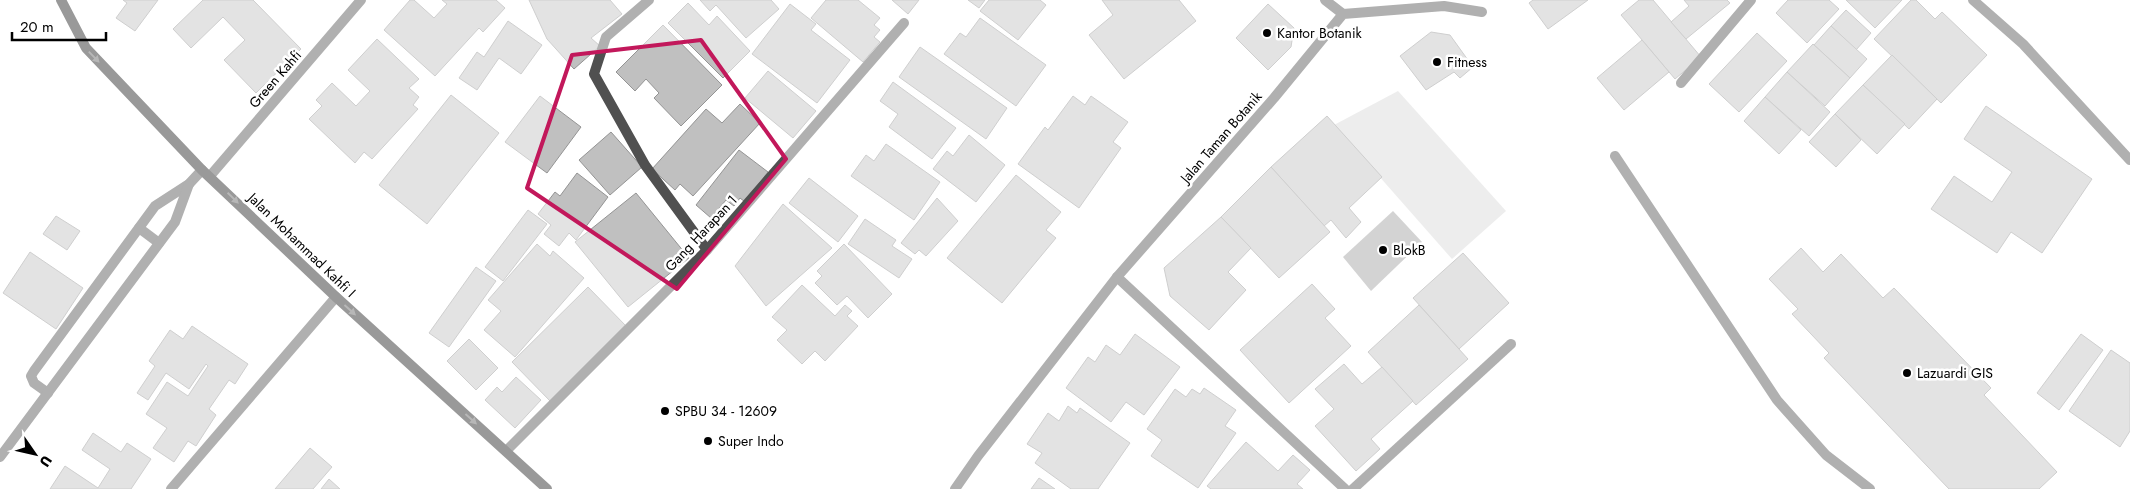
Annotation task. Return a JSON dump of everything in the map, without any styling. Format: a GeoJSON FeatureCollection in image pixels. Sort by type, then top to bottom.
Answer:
{"type":"FeatureCollection","features":[{"type":"Feature","properties":{"kind":"main road","name":"Jalan Mohammad Kahfi I"},"geometry":{"type":"LineString","coordinates":[[61,0],[86,48],[206,173],[336,297],[547,489]]}},
{"type":"Feature","properties":{"kind":"street","name":"Green Kahfi"},"geometry":{"type":"LineString","coordinates":[[189,184],[206,173],[361,0]]}},
{"type":"Feature","properties":{"kind":"street"},"geometry":{"type":"LineString","coordinates":[[649,0],[606,37],[594,74],[645,165],[707,250]]}},
{"type":"Feature","properties":{"kind":"street"},"geometry":{"type":"LineString","coordinates":[[1325,0],[1344,14],[1444,6],[1482,12]]}},
{"type":"Feature","properties":{"kind":"street"},"geometry":{"type":"LineString","coordinates":[[1682,83],[1751,0]]}},
{"type":"Feature","properties":{"kind":"street"},"geometry":{"type":"LineString","coordinates":[[1973,0],[2024,44],[2130,160]]}},
{"type":"Feature","properties":{"kind":"street","name":"Jalan Taman Botanik"},"geometry":{"type":"LineString","coordinates":[[955,489],[978,456],[1117,277],[1274,98],[1344,14]]}},
{"type":"Feature","properties":{"kind":"street","name":"Gang Harapan 1"},"geometry":{"type":"LineString","coordinates":[[506,451],[707,250],[904,24]]}},
{"type":"Feature","properties":{"kind":"street"},"geometry":{"type":"LineString","coordinates":[[1615,156],[1777,400],[1826,455],[1870,489]]}},
{"type":"Feature","properties":{"kind":"street"},"geometry":{"type":"LineString","coordinates":[[48,393],[34,382],[30,376],[155,206],[189,184]]}},
{"type":"Feature","properties":{"kind":"street"},"geometry":{"type":"LineString","coordinates":[[0,457],[175,222],[189,184]]}},
{"type":"Feature","properties":{"kind":"street"},"geometry":{"type":"LineString","coordinates":[[139,228],[159,244]]}},
{"type":"Feature","properties":{"kind":"street"},"geometry":{"type":"LineString","coordinates":[[1117,277],[1345,489]]}},
{"type":"Feature","properties":{"kind":"street"},"geometry":{"type":"LineString","coordinates":[[171,489],[336,297]]}},
{"type":"Feature","properties":{"kind":"street"},"geometry":{"type":"LineString","coordinates":[[1353,489],[1511,344]]}},
{"type":"Feature","properties":{"kind":"highlighted area"},"geometry":{"type":"Polygon","coordinates":[[[701,40],[786,159],[677,289],[527,188],[572,55],[701,40]]]}},
{"type":"Feature","properties":{"kind":"shaded area"},"geometry":{"type":"Polygon","coordinates":[[[1398,91],[1506,211],[1452,259],[1334,125],[1398,91]]]}},
{"type":"Feature","properties":{"kind":"shaded area","name":"BlokB"},"geometry":{"type":"Polygon","coordinates":[[[1393,211],[1422,242],[1371,291],[1343,257],[1393,211]]]}},
{"type":"Feature","properties":{"kind":"building"},"geometry":{"type":"Polygon","coordinates":[[[123,0],[158,0],[135,31],[116,18],[127,3],[123,0]]]}},
{"type":"Feature","properties":{"kind":"building"},"geometry":{"type":"Polygon","coordinates":[[[203,0],[253,0],[301,49],[256,93],[224,60],[245,40],[223,17],[191,48],[173,29],[203,0]]]}},
{"type":"Feature","properties":{"kind":"building"},"geometry":{"type":"Polygon","coordinates":[[[410,0],[414,0],[434,18],[447,4],[442,0],[496,0],[505,8],[483,32],[479,28],[435,76],[384,30],[410,0]]]}},
{"type":"Feature","properties":{"kind":"building"},"geometry":{"type":"Polygon","coordinates":[[[529,0],[610,0],[622,14],[591,38],[600,46],[574,69],[547,39],[529,0]]]}},
{"type":"Feature","properties":{"kind":"building"},"geometry":{"type":"Polygon","coordinates":[[[700,0],[771,0],[779,9],[746,38],[716,5],[710,11],[700,0]]]}},
{"type":"Feature","properties":{"kind":"building"},"geometry":{"type":"Polygon","coordinates":[[[826,0],[858,0],[880,18],[874,25],[880,30],[874,37],[880,42],[863,62],[811,18],[826,0]]]}},
{"type":"Feature","properties":{"kind":"building"},"geometry":{"type":"Polygon","coordinates":[[[892,0],[919,0],[908,14],[892,0]]]}},
{"type":"Feature","properties":{"kind":"building"},"geometry":{"type":"Polygon","coordinates":[[[968,0],[985,0],[979,8],[968,0]]]}},
{"type":"Feature","properties":{"kind":"building"},"geometry":{"type":"Polygon","coordinates":[[[989,0],[1040,0],[1046,5],[1018,40],[980,11],[989,0]]]}},
{"type":"Feature","properties":{"kind":"building"},"geometry":{"type":"Polygon","coordinates":[[[1102,0],[1179,0],[1196,21],[1124,79],[1089,35],[1113,15],[1102,0]]]}},
{"type":"Feature","properties":{"kind":"building"},"geometry":{"type":"Polygon","coordinates":[[[1533,0],[1588,0],[1548,29],[1529,3],[1533,0]]]}},
{"type":"Feature","properties":{"kind":"building"},"geometry":{"type":"Polygon","coordinates":[[[1639,0],[1653,0],[1701,57],[1675,79],[1621,15],[1639,0]]]}},
{"type":"Feature","properties":{"kind":"building"},"geometry":{"type":"Polygon","coordinates":[[[1684,0],[1727,0],[1730,3],[1686,39],[1671,22],[1689,6],[1684,0]]]}},
{"type":"Feature","properties":{"kind":"building"},"geometry":{"type":"Polygon","coordinates":[[[1788,0],[1829,0],[1839,9],[1807,43],[1776,13],[1788,0]]]}},
{"type":"Feature","properties":{"kind":"building"},"geometry":{"type":"Polygon","coordinates":[[[1846,0],[1902,0],[1875,28],[1846,0]]]}},
{"type":"Feature","properties":{"kind":"building"},"geometry":{"type":"Polygon","coordinates":[[[1911,0],[1916,0],[1935,19],[1942,12],[1987,55],[1941,103],[1874,39],[1911,0]]]}},
{"type":"Feature","properties":{"kind":"building"},"geometry":{"type":"Polygon","coordinates":[[[688,3],[709,25],[717,16],[750,51],[723,78],[668,23],[688,3]]]}},
{"type":"Feature","properties":{"kind":"building"},"geometry":{"type":"Polygon","coordinates":[[[790,4],[816,24],[811,30],[850,60],[817,103],[752,54],[790,4]]]}},
{"type":"Feature","properties":{"kind":"building","name":"Kantor Botanik"},"geometry":{"type":"Polygon","coordinates":[[[1268,4],[1294,28],[1291,47],[1268,70],[1236,38],[1268,4]]]}},
{"type":"Feature","properties":{"kind":"building"},"geometry":{"type":"Polygon","coordinates":[[[1846,10],[1871,33],[1856,50],[1831,26],[1846,10]]]}},
{"type":"Feature","properties":{"kind":"building"},"geometry":{"type":"Polygon","coordinates":[[[980,18],[1046,65],[1016,106],[944,54],[960,33],[966,37],[980,18]]]}},
{"type":"Feature","properties":{"kind":"building"},"geometry":{"type":"Polygon","coordinates":[[[508,21],[542,45],[521,74],[499,58],[477,90],[459,78],[477,52],[484,57],[508,21]]]}},
{"type":"Feature","properties":{"kind":"building"},"geometry":{"type":"Polygon","coordinates":[[[663,25],[722,85],[681,126],[654,98],[659,93],[646,79],[635,91],[616,72],[663,25]]]}},
{"type":"Feature","properties":{"kind":"building"},"geometry":{"type":"Polygon","coordinates":[[[1831,26],[1867,59],[1850,78],[1814,45],[1831,26]]]}},
{"type":"Feature","properties":{"kind":"building","name":"Fitness"},"geometry":{"type":"Polygon","coordinates":[[[1431,32],[1450,35],[1473,67],[1460,78],[1454,72],[1426,90],[1400,56],[1431,32]]]}},
{"type":"Feature","properties":{"kind":"building"},"geometry":{"type":"Polygon","coordinates":[[[1757,33],[1787,61],[1739,112],[1709,84],[1757,33]]]}},
{"type":"Feature","properties":{"kind":"building"},"geometry":{"type":"Polygon","coordinates":[[[377,39],[419,79],[409,88],[419,97],[413,105],[418,109],[372,159],[364,152],[355,163],[309,119],[322,106],[316,100],[332,83],[356,106],[370,91],[348,70],[377,39]]]}},
{"type":"Feature","properties":{"kind":"building"},"geometry":{"type":"Polygon","coordinates":[[[1642,40],[1669,72],[1624,110],[1597,78],[1642,40]]]}},
{"type":"Feature","properties":{"kind":"building"},"geometry":{"type":"Polygon","coordinates":[[[1813,44],[1850,78],[1825,106],[1787,72],[1813,44]]]}},
{"type":"Feature","properties":{"kind":"building"},"geometry":{"type":"Polygon","coordinates":[[[920,47],[1007,108],[986,139],[899,77],[920,47]]]}},
{"type":"Feature","properties":{"kind":"building"},"geometry":{"type":"Polygon","coordinates":[[[1892,55],[1937,99],[1909,129],[1863,85],[1892,55]]]}},
{"type":"Feature","properties":{"kind":"building"},"geometry":{"type":"Polygon","coordinates":[[[768,71],[816,111],[793,138],[745,98],[768,71]]]}},
{"type":"Feature","properties":{"kind":"building"},"geometry":{"type":"Polygon","coordinates":[[[1787,72],[1830,112],[1809,136],[1765,97],[1787,72]]]}},
{"type":"Feature","properties":{"kind":"building"},"geometry":{"type":"Polygon","coordinates":[[[893,82],[956,128],[932,159],[889,127],[898,114],[880,101],[893,82]]]}},
{"type":"Feature","properties":{"kind":"building"},"geometry":{"type":"Polygon","coordinates":[[[1863,85],[1905,124],[1877,154],[1835,114],[1863,85]]]}},
{"type":"Feature","properties":{"kind":"building"},"geometry":{"type":"Polygon","coordinates":[[[451,95],[499,133],[427,224],[379,185],[451,95]]]}},
{"type":"Feature","properties":{"kind":"building"},"geometry":{"type":"Polygon","coordinates":[[[540,96],[581,127],[547,173],[505,142],[540,96]]]}},
{"type":"Feature","properties":{"kind":"building"},"geometry":{"type":"Polygon","coordinates":[[[1073,96],[1085,105],[1091,96],[1128,122],[1113,142],[1121,148],[1079,208],[1018,164],[1045,127],[1048,130],[1073,96]]]}},
{"type":"Feature","properties":{"kind":"building"},"geometry":{"type":"Polygon","coordinates":[[[1765,97],[1801,130],[1779,154],[1744,121],[1765,97]]]}},
{"type":"Feature","properties":{"kind":"building"},"geometry":{"type":"Polygon","coordinates":[[[740,104],[760,123],[693,196],[680,184],[675,190],[652,169],[706,109],[722,123],[740,104]]]}},
{"type":"Feature","properties":{"kind":"building"},"geometry":{"type":"Polygon","coordinates":[[[1986,106],[2092,179],[2042,253],[2011,232],[1997,253],[1931,209],[1954,176],[1992,202],[2012,172],[1964,139],[1986,106]]]}},
{"type":"Feature","properties":{"kind":"building"},"geometry":{"type":"Polygon","coordinates":[[[1835,114],[1861,140],[1836,167],[1809,142],[1835,114]]]}},
{"type":"Feature","properties":{"kind":"building"},"geometry":{"type":"Polygon","coordinates":[[[1327,116],[1382,177],[1349,208],[1361,222],[1346,238],[1331,220],[1324,226],[1271,167],[1327,116]]]}},
{"type":"Feature","properties":{"kind":"building"},"geometry":{"type":"Polygon","coordinates":[[[611,132],[642,167],[610,195],[579,160],[611,132]]]}},
{"type":"Feature","properties":{"kind":"building"},"geometry":{"type":"Polygon","coordinates":[[[969,135],[1005,165],[976,202],[933,169],[947,151],[953,156],[969,135]]]}},
{"type":"Feature","properties":{"kind":"building"},"geometry":{"type":"Polygon","coordinates":[[[886,144],[940,182],[914,220],[851,176],[866,155],[874,161],[886,144]]]}},
{"type":"Feature","properties":{"kind":"building"},"geometry":{"type":"Polygon","coordinates":[[[739,150],[768,172],[745,202],[740,198],[734,206],[726,200],[711,218],[696,205],[739,150]]]}},
{"type":"Feature","properties":{"kind":"building"},"geometry":{"type":"Polygon","coordinates":[[[1271,167],[1330,232],[1279,278],[1221,217],[1271,167]]]}},
{"type":"Feature","properties":{"kind":"building"},"geometry":{"type":"Polygon","coordinates":[[[577,173],[608,197],[576,240],[569,233],[559,246],[544,234],[551,225],[538,214],[555,192],[560,196],[577,173]]]}},
{"type":"Feature","properties":{"kind":"building"},"geometry":{"type":"Polygon","coordinates":[[[1016,175],[1061,212],[1046,230],[1056,238],[1002,303],[947,258],[1016,175]]]}},
{"type":"Feature","properties":{"kind":"building"},"geometry":{"type":"Polygon","coordinates":[[[809,178],[858,216],[838,242],[789,203],[809,178]]]}},
{"type":"Feature","properties":{"kind":"building"},"geometry":{"type":"Polygon","coordinates":[[[636,193],[689,258],[628,307],[575,242],[636,193]]]}},
{"type":"Feature","properties":{"kind":"building"},"geometry":{"type":"Polygon","coordinates":[[[937,198],[958,221],[926,256],[919,250],[915,254],[901,243],[937,198]]]}},
{"type":"Feature","properties":{"kind":"building"},"geometry":{"type":"Polygon","coordinates":[[[783,204],[832,248],[766,306],[735,266],[783,204]]]}},
{"type":"Feature","properties":{"kind":"building"},"geometry":{"type":"Polygon","coordinates":[[[528,210],[547,224],[503,281],[485,267],[528,210]]]}},
{"type":"Feature","properties":{"kind":"building"},"geometry":{"type":"Polygon","coordinates":[[[56,216],[80,231],[67,250],[43,234],[56,216]]]}},
{"type":"Feature","properties":{"kind":"building"},"geometry":{"type":"Polygon","coordinates":[[[1221,217],[1251,248],[1228,272],[1246,290],[1209,330],[1170,296],[1164,268],[1221,217]]]}},
{"type":"Feature","properties":{"kind":"building"},"geometry":{"type":"Polygon","coordinates":[[[865,219],[896,240],[892,246],[912,259],[899,278],[848,244],[865,219]]]}},
{"type":"Feature","properties":{"kind":"building"},"geometry":{"type":"Polygon","coordinates":[[[537,244],[550,256],[553,251],[584,278],[515,357],[484,330],[501,311],[488,300],[537,244]]]}},
{"type":"Feature","properties":{"kind":"building"},"geometry":{"type":"Polygon","coordinates":[[[844,244],[892,294],[868,318],[847,296],[837,305],[815,283],[822,276],[817,271],[844,244]]]}},
{"type":"Feature","properties":{"kind":"building","name":"Lazuardi GIS"},"geometry":{"type":"Polygon","coordinates":[[[1801,248],[1823,272],[1841,254],[1883,298],[1894,288],[1991,388],[1984,395],[2057,472],[2039,489],[1949,489],[1824,358],[1829,353],[1792,314],[1798,309],[1769,279],[1801,248]]]}},
{"type":"Feature","properties":{"kind":"building"},"geometry":{"type":"Polygon","coordinates":[[[30,252],[83,288],[56,329],[3,293],[30,252]]]}},
{"type":"Feature","properties":{"kind":"building"},"geometry":{"type":"Polygon","coordinates":[[[1463,253],[1509,303],[1459,349],[1413,298],[1463,253]]]}},
{"type":"Feature","properties":{"kind":"building"},"geometry":{"type":"Polygon","coordinates":[[[476,267],[496,281],[449,347],[429,333],[476,267]]]}},
{"type":"Feature","properties":{"kind":"building"},"geometry":{"type":"Polygon","coordinates":[[[1312,284],[1335,309],[1325,318],[1351,346],[1289,403],[1240,350],[1312,284]]]}},
{"type":"Feature","properties":{"kind":"building"},"geometry":{"type":"Polygon","coordinates":[[[802,285],[835,316],[845,305],[852,311],[847,316],[858,326],[825,361],[815,351],[802,364],[777,340],[787,330],[772,317],[802,285]]]}},
{"type":"Feature","properties":{"kind":"building"},"geometry":{"type":"Polygon","coordinates":[[[588,287],[627,327],[551,402],[512,362],[588,287]]]}},
{"type":"Feature","properties":{"kind":"building"},"geometry":{"type":"Polygon","coordinates":[[[1419,305],[1468,359],[1416,405],[1368,352],[1419,305]]]}},
{"type":"Feature","properties":{"kind":"building"},"geometry":{"type":"Polygon","coordinates":[[[192,326],[248,364],[235,384],[229,380],[209,409],[216,415],[196,446],[188,441],[174,462],[153,448],[167,428],[146,414],[167,382],[188,396],[208,366],[206,364],[189,389],[166,373],[148,400],[137,393],[155,366],[149,361],[170,330],[183,339],[192,326]]]}},
{"type":"Feature","properties":{"kind":"building"},"geometry":{"type":"Polygon","coordinates":[[[1135,334],[1180,367],[1144,415],[1126,402],[1111,422],[1066,388],[1088,357],[1095,362],[1106,345],[1120,355],[1135,334]]]}},
{"type":"Feature","properties":{"kind":"building"},"geometry":{"type":"Polygon","coordinates":[[[2081,334],[2103,350],[2059,410],[2037,393],[2081,334]]]}},
{"type":"Feature","properties":{"kind":"building"},"geometry":{"type":"Polygon","coordinates":[[[469,339],[498,368],[476,390],[447,361],[469,339]]]}},
{"type":"Feature","properties":{"kind":"building"},"geometry":{"type":"Polygon","coordinates":[[[2111,350],[2130,363],[2130,431],[2120,447],[2069,411],[2111,350]]]}},
{"type":"Feature","properties":{"kind":"building"},"geometry":{"type":"Polygon","coordinates":[[[1344,364],[1362,384],[1382,367],[1413,401],[1371,439],[1380,449],[1356,471],[1315,426],[1334,409],[1315,389],[1344,364]]]}},
{"type":"Feature","properties":{"kind":"building"},"geometry":{"type":"Polygon","coordinates":[[[516,377],[541,400],[515,428],[485,400],[497,387],[502,392],[516,377]]]}},
{"type":"Feature","properties":{"kind":"building"},"geometry":{"type":"Polygon","coordinates":[[[1204,388],[1236,410],[1225,426],[1236,433],[1198,488],[1151,456],[1162,440],[1147,429],[1175,389],[1186,397],[1192,389],[1200,394],[1204,388]]]}},
{"type":"Feature","properties":{"kind":"building"},"geometry":{"type":"Polygon","coordinates":[[[1068,406],[1077,413],[1080,408],[1130,443],[1098,489],[1071,489],[1035,463],[1042,453],[1027,444],[1048,413],[1059,421],[1068,406]]]}},
{"type":"Feature","properties":{"kind":"building"},"geometry":{"type":"Polygon","coordinates":[[[93,433],[121,452],[127,443],[151,459],[131,489],[50,489],[65,466],[98,488],[110,469],[82,450],[93,433]]]}},
{"type":"Feature","properties":{"kind":"building"},"geometry":{"type":"Polygon","coordinates":[[[1246,442],[1278,471],[1293,455],[1310,470],[1297,484],[1303,489],[1211,489],[1207,486],[1246,442]]]}},
{"type":"Feature","properties":{"kind":"building"},"geometry":{"type":"Polygon","coordinates":[[[310,448],[332,467],[313,489],[275,489],[310,448]]]}},
{"type":"Feature","properties":{"kind":"building"},"geometry":{"type":"Polygon","coordinates":[[[1039,478],[1055,489],[1031,489],[1039,478]]]}},
{"type":"Feature","properties":{"kind":"building"},"geometry":{"type":"Polygon","coordinates":[[[329,479],[340,489],[321,489],[329,479]]]}},
{"type":"Feature","properties":{"kind":"place","name":"Kantor Botanik"},"geometry":{"type":"Point","coordinates":[1267,33]}},
{"type":"Feature","properties":{"kind":"place","name":"Fitness"},"geometry":{"type":"Point","coordinates":[1437,62]}},
{"type":"Feature","properties":{"kind":"place","name":"BlokB"},"geometry":{"type":"Point","coordinates":[1383,250]}},
{"type":"Feature","properties":{"kind":"place","name":"Lazuardi GIS"},"geometry":{"type":"Point","coordinates":[1907,373]}},
{"type":"Feature","properties":{"kind":"place","name":"SPBU 34 - 12609"},"geometry":{"type":"Point","coordinates":[665,411]}},
{"type":"Feature","properties":{"kind":"place","name":"Super Indo"},"geometry":{"type":"Point","coordinates":[708,441]}}]}
